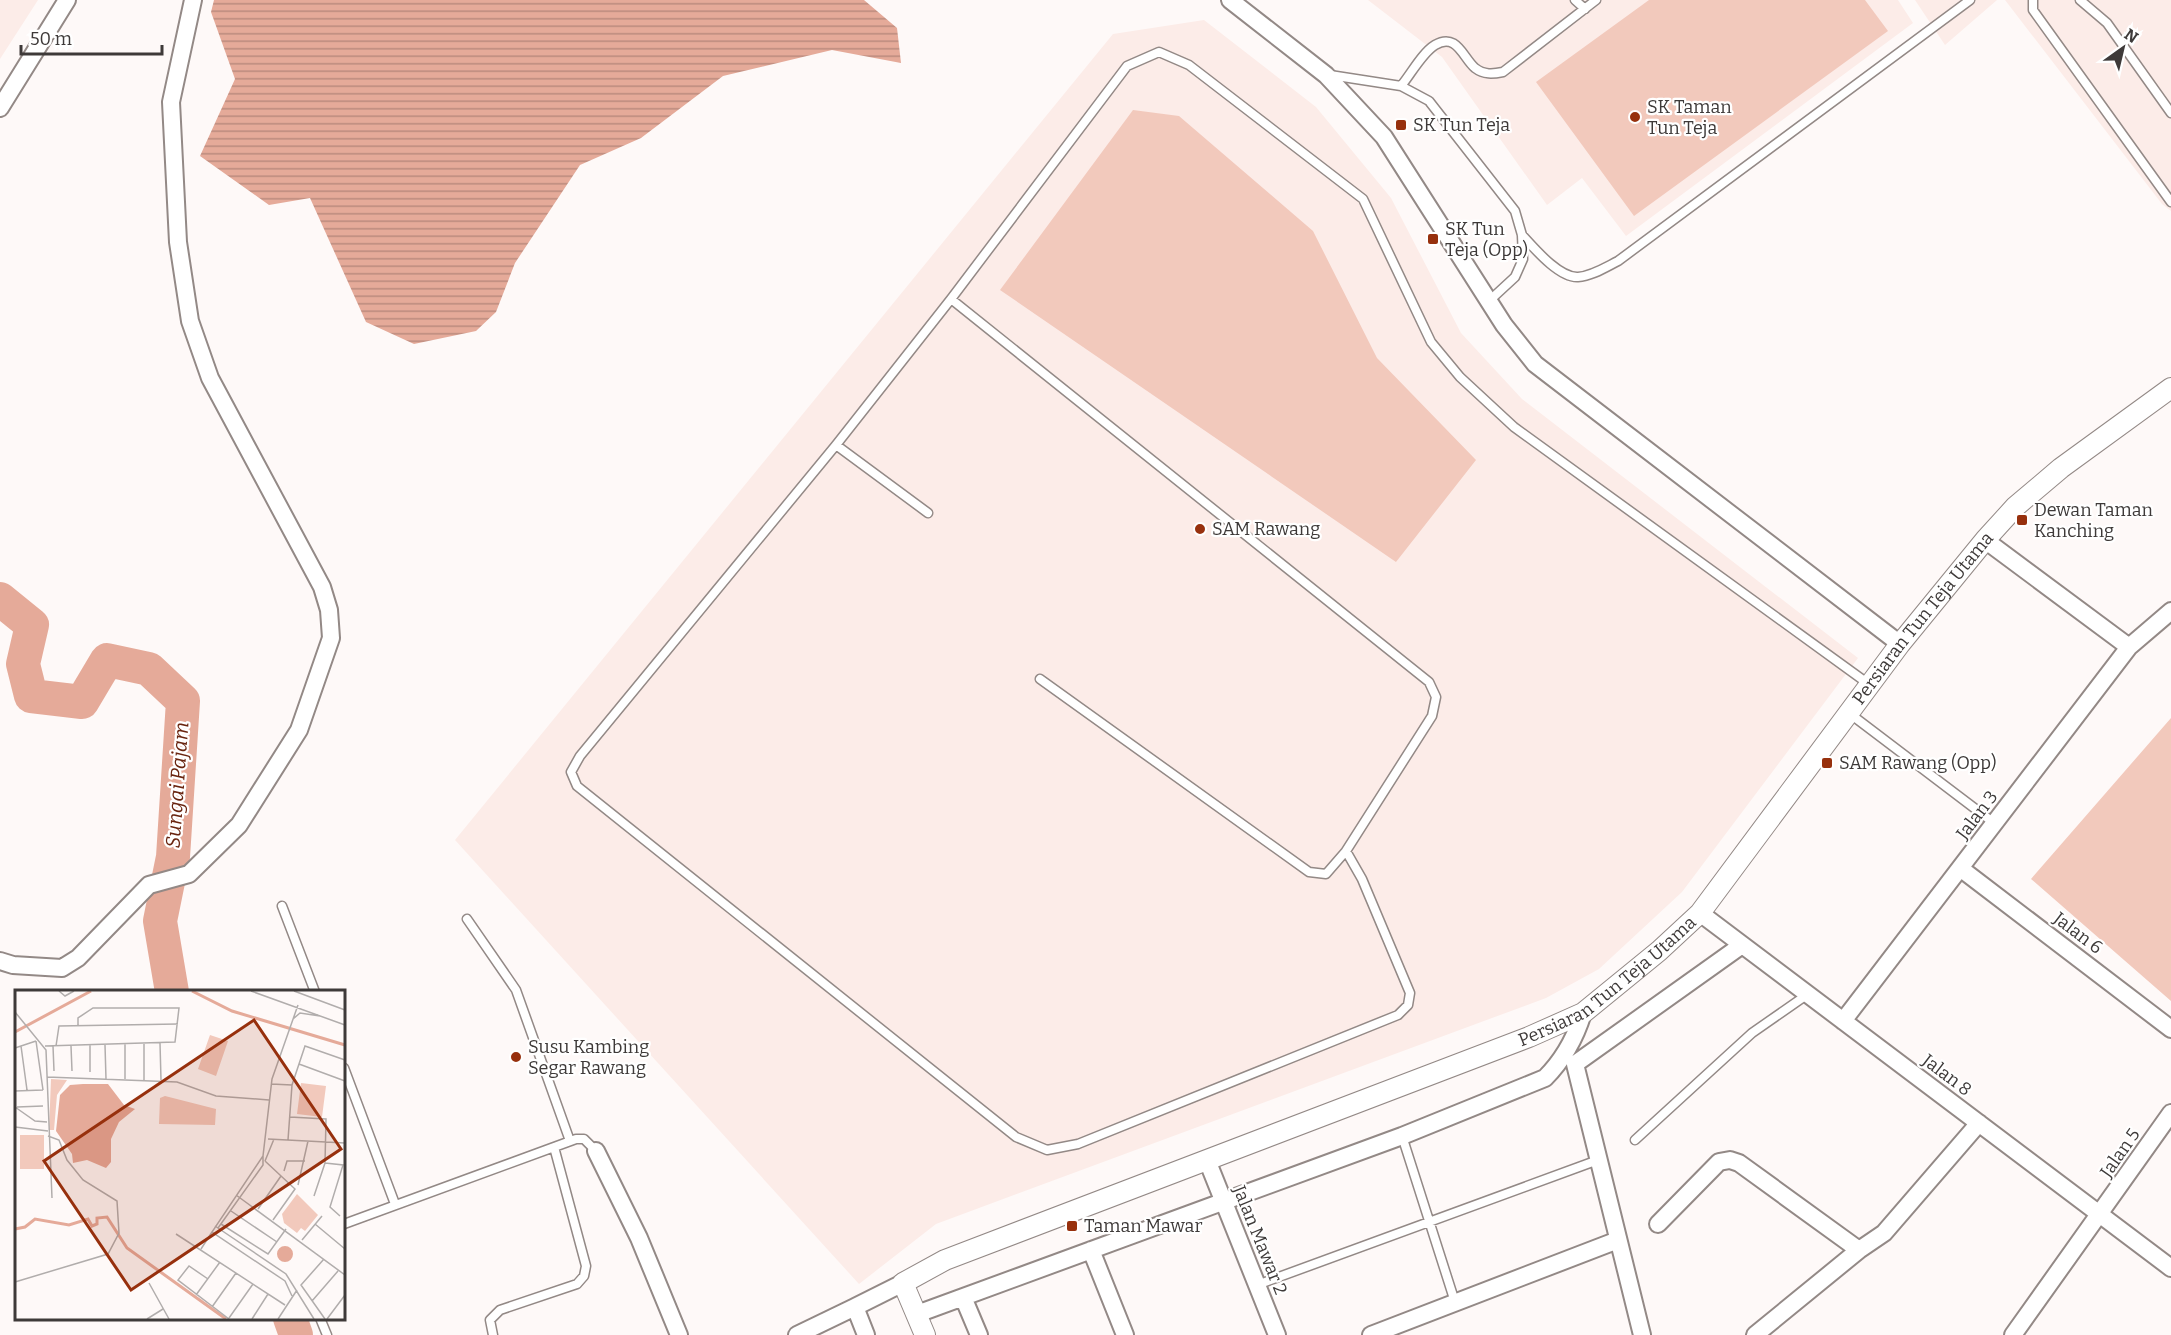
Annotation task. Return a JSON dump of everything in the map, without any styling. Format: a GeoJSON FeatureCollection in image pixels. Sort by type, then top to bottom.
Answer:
{"type":"FeatureCollection","features":[{"type":"Feature","properties":{"kind":"street"},"geometry":{"type":"LineString","coordinates":[[0,108],[67,0]]}},
{"type":"Feature","properties":{"kind":"street"},"geometry":{"type":"LineString","coordinates":[[0,961],[13,965],[62,968],[78,958],[149,885],[189,874],[239,825],[269,780],[299,730],[331,638],[329,610],[322,587],[210,378],[190,321],[178,243],[171,102],[193,0]]}},
{"type":"Feature","properties":{"kind":"street"},"geometry":{"type":"LineString","coordinates":[[1230,0],[1326,75],[1384,137],[1519,345],[1552,380],[1613,422],[1900,644]]}},
{"type":"Feature","properties":{"kind":"street","name":"Persiaran Tun Teja Utama"},"geometry":{"type":"LineString","coordinates":[[903,1283],[945,1260],[1529,1037],[1583,1013],[1659,951],[1700,913],[1900,644],[2015,507],[2061,468],[2171,388]]}},
{"type":"Feature","properties":{"kind":"street"},"geometry":{"type":"LineString","coordinates":[[1985,540],[2129,647]]}},
{"type":"Feature","properties":{"kind":"street","name":"Jalan 3"},"geometry":{"type":"LineString","coordinates":[[1843,1021],[2129,647],[2171,611]]}},
{"type":"Feature","properties":{"kind":"street","name":"Jalan 6"},"geometry":{"type":"LineString","coordinates":[[1960,868],[2171,1029]]}},
{"type":"Feature","properties":{"kind":"street","name":"Jalan 8"},"geometry":{"type":"LineString","coordinates":[[1700,913],[2171,1268]]}},
{"type":"Feature","properties":{"kind":"street"},"geometry":{"type":"LineString","coordinates":[[917,1314],[1402,1136],[1545,1078],[1742,945]]}},
{"type":"Feature","properties":{"kind":"street"},"geometry":{"type":"LineString","coordinates":[[1583,1013],[1568,1063],[1598,1160],[1642,1335]]}},
{"type":"Feature","properties":{"kind":"street","name":"Jalan 5"},"geometry":{"type":"LineString","coordinates":[[2013,1335],[2171,1113]]}},
{"type":"Feature","properties":{"kind":"street"},"geometry":{"type":"LineString","coordinates":[[1755,1335],[1859,1250],[1884,1233],[1979,1123]]}},
{"type":"Feature","properties":{"kind":"street"},"geometry":{"type":"LineString","coordinates":[[596,1151],[639,1238],[679,1335]]}},
{"type":"Feature","properties":{"kind":"street","name":"Jalan Mawar 2"},"geometry":{"type":"LineString","coordinates":[[1207,1160],[1277,1335]]}},
{"type":"Feature","properties":{"kind":"street"},"geometry":{"type":"LineString","coordinates":[[1658,1224],[1719,1162],[1730,1160],[1739,1163],[1859,1250]]}},
{"type":"Feature","properties":{"kind":"street"},"geometry":{"type":"LineString","coordinates":[[1371,1335],[1618,1240]]}},
{"type":"Feature","properties":{"kind":"street"},"geometry":{"type":"LineString","coordinates":[[1091,1250],[1125,1335]]}},
{"type":"Feature","properties":{"kind":"street"},"geometry":{"type":"LineString","coordinates":[[797,1335],[903,1283],[925,1335]]}},
{"type":"Feature","properties":{"kind":"street"},"geometry":{"type":"LineString","coordinates":[[963,1297],[979,1335]]}},
{"type":"Feature","properties":{"kind":"street"},"geometry":{"type":"LineString","coordinates":[[855,1307],[866,1335]]}},
{"type":"Feature","properties":{"kind":"lane"},"geometry":{"type":"LineString","coordinates":[[1575,0],[1585,9]]}},
{"type":"Feature","properties":{"kind":"lane"},"geometry":{"type":"LineString","coordinates":[[1401,86],[1434,45],[1447,42],[1458,46],[1475,68],[1489,75],[1503,72],[1596,0]]}},
{"type":"Feature","properties":{"kind":"lane"},"geometry":{"type":"LineString","coordinates":[[1522,235],[1553,267],[1576,278],[1618,261],[1970,0]]}},
{"type":"Feature","properties":{"kind":"lane"},"geometry":{"type":"LineString","coordinates":[[2033,0],[2033,10],[2171,202]]}},
{"type":"Feature","properties":{"kind":"lane"},"geometry":{"type":"LineString","coordinates":[[2080,0],[2107,23],[2171,113]]}},
{"type":"Feature","properties":{"kind":"lane"},"geometry":{"type":"LineString","coordinates":[[1346,851],[1362,879],[1410,993],[1408,1005],[1398,1015],[1078,1144],[1047,1150],[1016,1137],[1007,1130],[577,786],[571,772],[580,756],[836,444],[951,299],[1126,66],[1159,52],[1189,65],[1363,199],[1431,342],[1460,377],[1514,427],[1870,685]]}},
{"type":"Feature","properties":{"kind":"lane"},"geometry":{"type":"LineString","coordinates":[[1326,75],[1401,86],[1429,100],[1515,211],[1522,235],[1522,259],[1515,277],[1489,301]]}},
{"type":"Feature","properties":{"kind":"lane"},"geometry":{"type":"LineString","coordinates":[[951,299],[1430,681],[1436,697],[1432,717],[1346,851],[1326,874],[1309,872],[1040,679]]}},
{"type":"Feature","properties":{"kind":"lane"},"geometry":{"type":"LineString","coordinates":[[836,444],[928,513]]}},
{"type":"Feature","properties":{"kind":"lane"},"geometry":{"type":"LineString","coordinates":[[1849,713],[1994,823]]}},
{"type":"Feature","properties":{"kind":"lane"},"geometry":{"type":"LineString","coordinates":[[282,906],[314,990]]}},
{"type":"Feature","properties":{"kind":"lane"},"geometry":{"type":"LineString","coordinates":[[467,920],[516,990],[570,1141]]}},
{"type":"Feature","properties":{"kind":"lane"},"geometry":{"type":"LineString","coordinates":[[1635,1140],[1752,1033],[1808,994]]}},
{"type":"Feature","properties":{"kind":"lane"},"geometry":{"type":"LineString","coordinates":[[345,1071],[395,1204]]}},
{"type":"Feature","properties":{"kind":"lane"},"geometry":{"type":"LineString","coordinates":[[1402,1136],[1455,1302]]}},
{"type":"Feature","properties":{"kind":"lane"},"geometry":{"type":"LineString","coordinates":[[345,1224],[570,1141],[584,1139],[596,1151]]}},
{"type":"Feature","properties":{"kind":"lane"},"geometry":{"type":"LineString","coordinates":[[493,1335],[490,1320],[500,1311],[577,1284],[584,1276],[586,1266],[554,1147]]}},
{"type":"Feature","properties":{"kind":"lane"},"geometry":{"type":"LineString","coordinates":[[1257,1285],[1598,1160]]}},
{"type":"Feature","properties":{"kind":"lane"},"geometry":{"type":"LineString","coordinates":[[321,1320],[327,1335]]}},
{"type":"Feature","properties":{"kind":"shaded area"},"geometry":{"type":"Polygon","coordinates":[[[0,0],[38,0],[0,59],[0,0]]]}},
{"type":"Feature","properties":{"kind":"shaded area"},"geometry":{"type":"Polygon","coordinates":[[[214,0],[864,0],[897,28],[901,63],[832,50],[723,76],[641,138],[580,165],[515,263],[496,312],[476,331],[414,344],[366,322],[310,198],[269,205],[200,156],[235,79],[211,12],[214,0]]]}},
{"type":"Feature","properties":{"kind":"shaded area","name":"SK Taman Tun Teja"},"geometry":{"type":"Polygon","coordinates":[[[1368,0],[1898,0],[1913,23],[1626,236],[1582,178],[1547,205],[1442,57],[1368,0]]]}},
{"type":"Feature","properties":{"kind":"shaded area"},"geometry":{"type":"Polygon","coordinates":[[[1649,0],[1865,0],[1888,31],[1634,216],[1536,82],[1649,0]]]}},
{"type":"Feature","properties":{"kind":"shaded area"},"geometry":{"type":"Polygon","coordinates":[[[1915,0],[1997,0],[1945,45],[1915,0]]]}},
{"type":"Feature","properties":{"kind":"shaded area"},"geometry":{"type":"Polygon","coordinates":[[[2005,0],[2171,0],[2171,211],[2162,204],[2005,0]]]}},
{"type":"Feature","properties":{"kind":"shaded area","name":"SAM Rawang"},"geometry":{"type":"Polygon","coordinates":[[[1204,20],[1316,107],[1391,198],[1461,333],[1522,399],[1858,658],[1682,892],[1599,969],[1546,998],[936,1224],[859,1284],[455,840],[1113,34],[1204,20]]]}},
{"type":"Feature","properties":{"kind":"shaded area"},"geometry":{"type":"Polygon","coordinates":[[[1133,110],[1179,116],[1313,231],[1377,358],[1476,460],[1396,562],[1000,290],[1133,110]]]}},
{"type":"Feature","properties":{"kind":"shaded area"},"geometry":{"type":"Polygon","coordinates":[[[2171,718],[2171,1001],[2031,879],[2171,718]]]}},
{"type":"Feature","properties":{"kind":"waterway","name":"Sungai Pajam"},"geometry":{"type":"LineString","coordinates":[[0,599],[32,625],[23,664],[31,696],[82,702],[107,660],[149,669],[183,701],[173,857],[160,921],[172,990]]}},
{"type":"Feature","properties":{"kind":"waterway","name":"Sungai Pajam"},"geometry":{"type":"LineString","coordinates":[[291,1320],[296,1335]]}},
{"type":"Feature","properties":{"kind":"place","name":"SK Taman Tun Teja"},"geometry":{"type":"Point","coordinates":[1635,117]}},
{"type":"Feature","properties":{"kind":"place","name":"SK Tun Teja"},"geometry":{"type":"Point","coordinates":[1401,125]}},
{"type":"Feature","properties":{"kind":"place","name":"SK Tun Teja (Opp)"},"geometry":{"type":"Point","coordinates":[1433,239]}},
{"type":"Feature","properties":{"kind":"place","name":"Dewan Taman Kanching"},"geometry":{"type":"Point","coordinates":[2022,520]}},
{"type":"Feature","properties":{"kind":"place","name":"SAM Rawang"},"geometry":{"type":"Point","coordinates":[1200,529]}},
{"type":"Feature","properties":{"kind":"place","name":"SAM Rawang (Opp)"},"geometry":{"type":"Point","coordinates":[1827,763]}},
{"type":"Feature","properties":{"kind":"place","name":"Susu Kambing Segar Rawang"},"geometry":{"type":"Point","coordinates":[516,1057]}},
{"type":"Feature","properties":{"kind":"place","name":"Taman Mawar"},"geometry":{"type":"Point","coordinates":[1072,1226]}}]}
